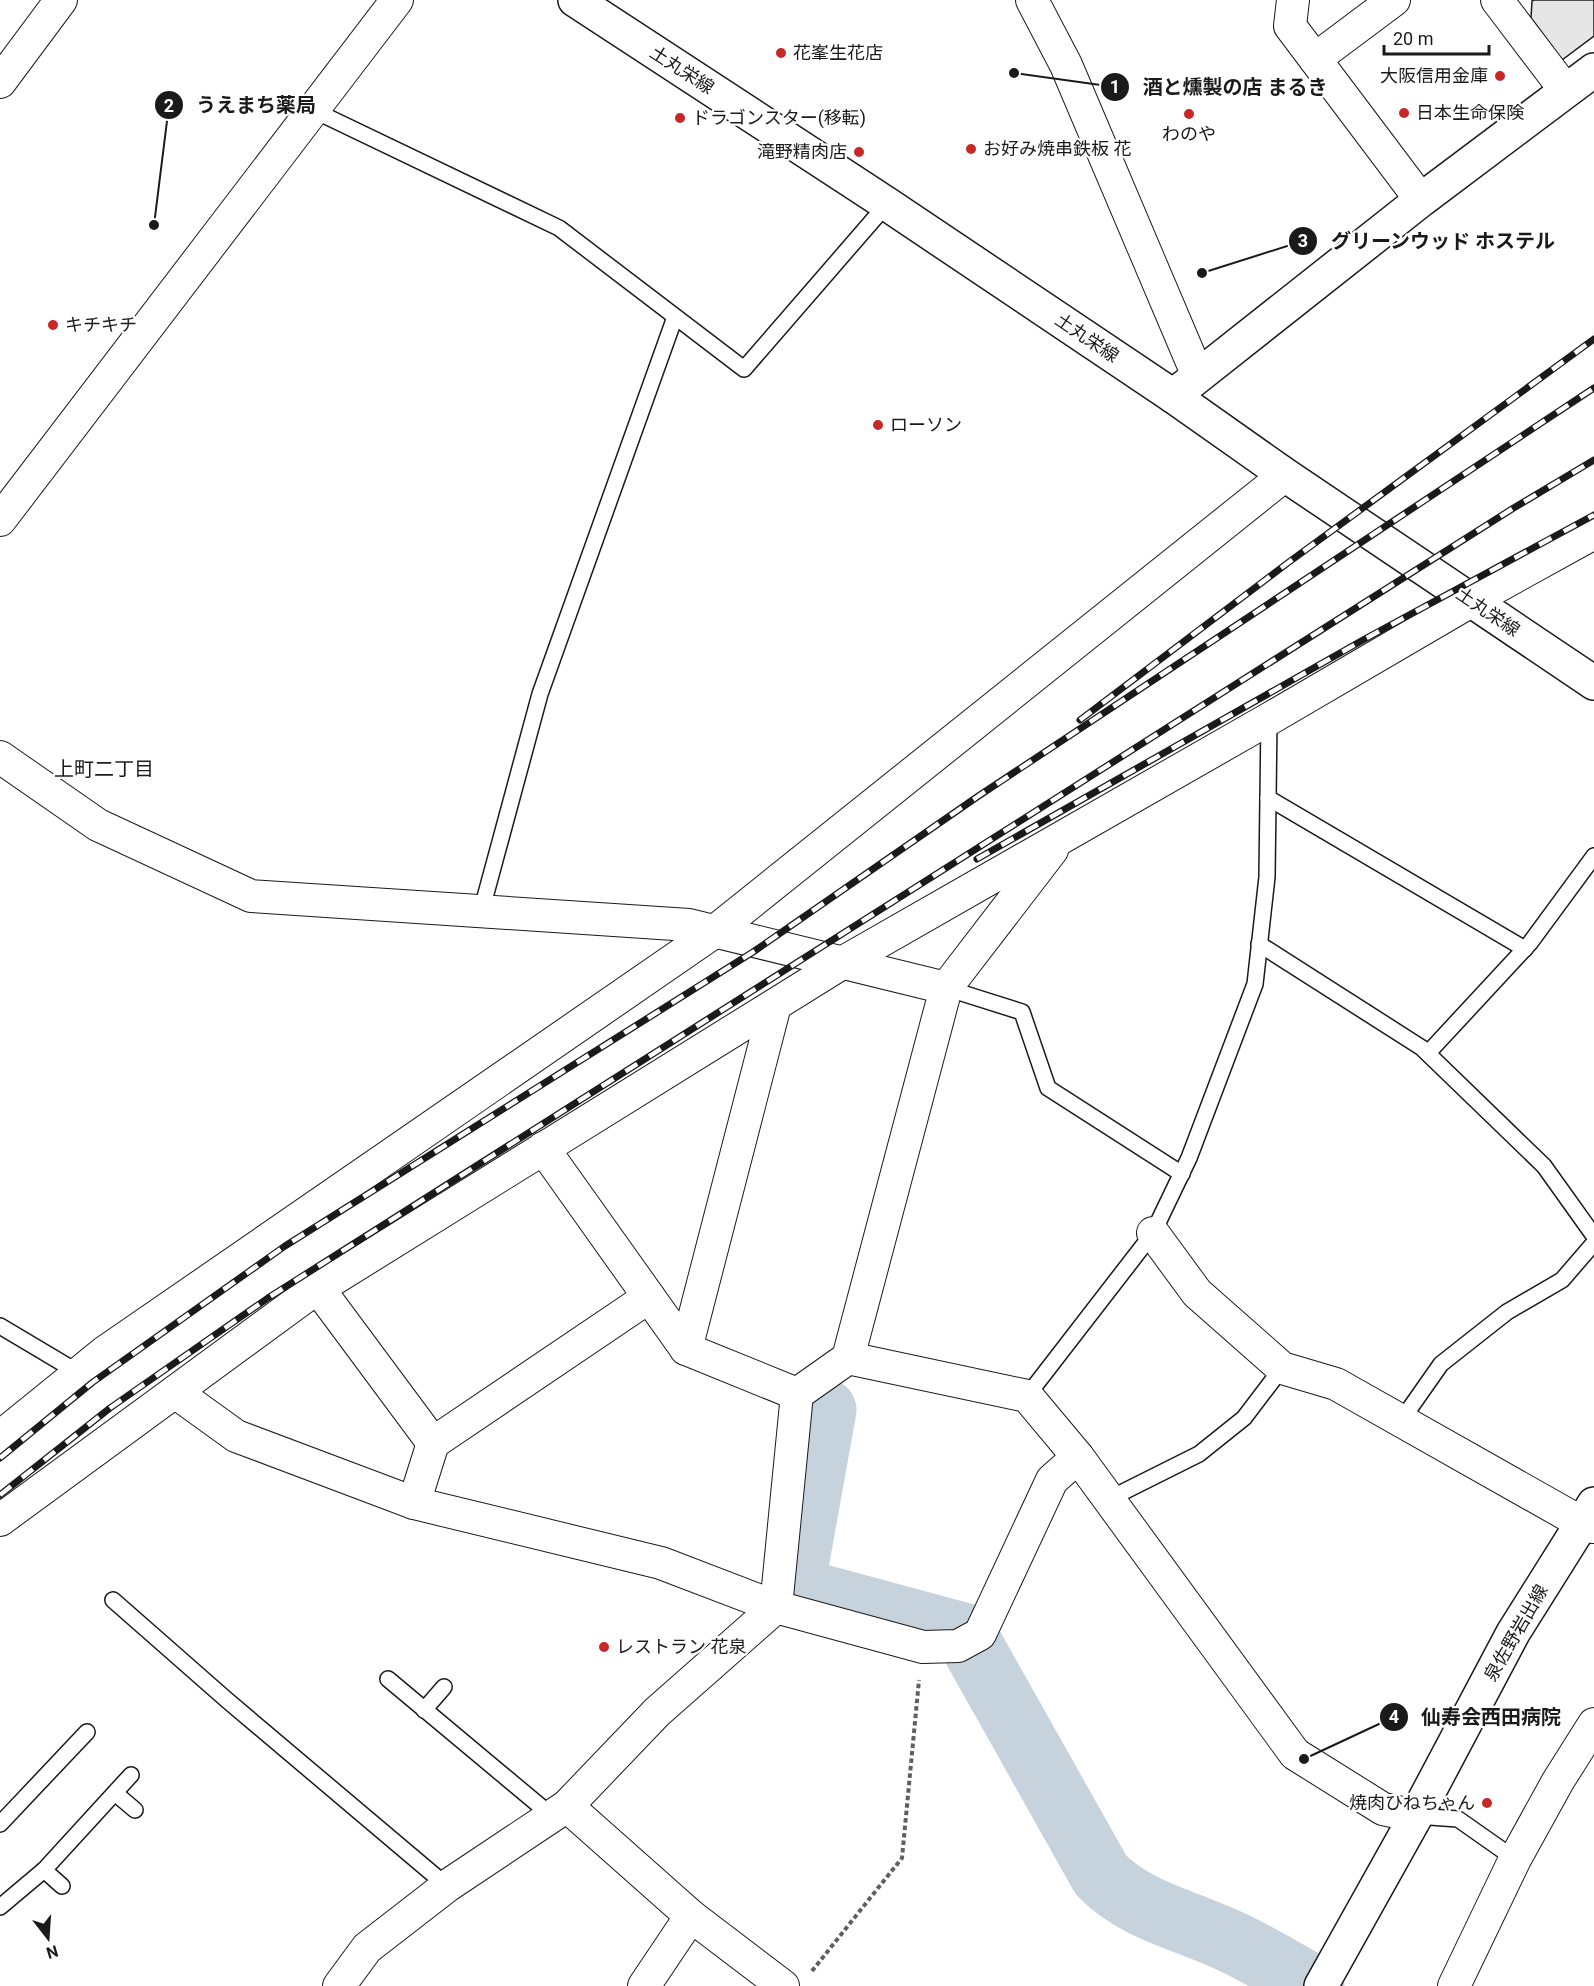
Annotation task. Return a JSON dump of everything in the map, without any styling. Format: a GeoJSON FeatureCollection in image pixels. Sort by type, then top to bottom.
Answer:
{"type":"FeatureCollection","features":[{"type":"Feature","properties":{"kind":"main road","name":"土丸栄線"},"geometry":{"type":"LineString","coordinates":[[575,0],[887,204],[1594,683]]}},
{"type":"Feature","properties":{"kind":"main road"},"geometry":{"type":"LineString","coordinates":[[1173,396],[1421,200],[1594,70]]}},
{"type":"Feature","properties":{"kind":"main road","name":"泉佐野岩出線"},"geometry":{"type":"LineString","coordinates":[[1325,1980],[1416,1816],[1513,1633],[1590,1518]]}},
{"type":"Feature","properties":{"kind":"street"},"geometry":{"type":"LineString","coordinates":[[0,82],[61,0]]}},
{"type":"Feature","properties":{"kind":"street"},"geometry":{"type":"LineString","coordinates":[[0,520],[397,0]]}},
{"type":"Feature","properties":{"kind":"street"},"geometry":{"type":"LineString","coordinates":[[1032,0],[1066,65],[1198,376]]}},
{"type":"Feature","properties":{"kind":"street"},"geometry":{"type":"LineString","coordinates":[[1293,0],[1290,26],[1421,200]]}},
{"type":"Feature","properties":{"kind":"street"},"geometry":{"type":"LineString","coordinates":[[1315,59],[1394,0]]}},
{"type":"Feature","properties":{"kind":"street"},"geometry":{"type":"LineString","coordinates":[[1497,0],[1566,91]]}},
{"type":"Feature","properties":{"kind":"street"},"geometry":{"type":"LineString","coordinates":[[0,1437],[115,1346],[714,932],[1285,475]]}},
{"type":"Feature","properties":{"kind":"street"},"geometry":{"type":"LineString","coordinates":[[0,1520],[318,1288],[543,1148],[842,963],[1269,720],[1471,601],[1594,533]]}},
{"type":"Feature","properties":{"kind":"street"},"geometry":{"type":"LineString","coordinates":[[0,757],[98,825],[251,896],[689,926],[946,988]]}},
{"type":"Feature","properties":{"kind":"street"},"geometry":{"type":"LineString","coordinates":[[339,1986],[368,1948],[447,1886],[559,1811],[657,1712],[776,1607],[797,1394],[848,1359],[946,988],[1061,838]]}},
{"type":"Feature","properties":{"kind":"street"},"geometry":{"type":"LineString","coordinates":[[686,1350],[775,1005]]}},
{"type":"Feature","properties":{"kind":"street"},"geometry":{"type":"LineString","coordinates":[[543,1148],[686,1350],[797,1394]]}},
{"type":"Feature","properties":{"kind":"street"},"geometry":{"type":"LineString","coordinates":[[1153,1233],[1197,1293],[1282,1368],[1336,1384],[1401,1421],[1590,1518]]}},
{"type":"Feature","properties":{"kind":"street"},"geometry":{"type":"LineString","coordinates":[[318,1288],[433,1443]]}},
{"type":"Feature","properties":{"kind":"street"},"geometry":{"type":"LineString","coordinates":[[414,1503],[433,1443],[649,1297]]}},
{"type":"Feature","properties":{"kind":"street"},"geometry":{"type":"LineString","coordinates":[[848,1359],[1027,1396],[1078,1457],[1295,1754],[1383,1809],[1416,1816]]}},
{"type":"Feature","properties":{"kind":"street"},"geometry":{"type":"LineString","coordinates":[[175,1392],[236,1436],[414,1503],[661,1563],[776,1607],[922,1647],[969,1640],[1052,1480],[1078,1457]]}},
{"type":"Feature","properties":{"kind":"street"},"geometry":{"type":"LineString","coordinates":[[1454,1986],[1515,1859],[1558,1781],[1594,1724]]}},
{"type":"Feature","properties":{"kind":"street"},"geometry":{"type":"LineString","coordinates":[[559,1811],[691,1916],[795,1981]]}},
{"type":"Feature","properties":{"kind":"street"},"geometry":{"type":"LineString","coordinates":[[644,1986],[691,1916]]}},
{"type":"Feature","properties":{"kind":"lane"},"geometry":{"type":"LineString","coordinates":[[313,110],[559,228],[744,369],[887,204]]}},
{"type":"Feature","properties":{"kind":"lane"},"geometry":{"type":"LineString","coordinates":[[481,912],[540,694],[675,317]]}},
{"type":"Feature","properties":{"kind":"lane"},"geometry":{"type":"LineString","coordinates":[[1027,1396],[1153,1233],[1182,1174],[1255,984],[1266,877],[1269,720]]}},
{"type":"Feature","properties":{"kind":"lane"},"geometry":{"type":"LineString","coordinates":[[1268,798],[1525,949]]}},
{"type":"Feature","properties":{"kind":"lane"},"geometry":{"type":"LineString","coordinates":[[1428,1053],[1525,949],[1594,856]]}},
{"type":"Feature","properties":{"kind":"lane"},"geometry":{"type":"LineString","coordinates":[[1259,944],[1428,1053],[1544,1166],[1594,1236]]}},
{"type":"Feature","properties":{"kind":"lane"},"geometry":{"type":"LineString","coordinates":[[946,988],[1022,1012],[1048,1088],[1182,1174]]}},
{"type":"Feature","properties":{"kind":"lane"},"geometry":{"type":"LineString","coordinates":[[1401,1421],[1441,1364],[1507,1312],[1562,1280],[1594,1243]]}},
{"type":"Feature","properties":{"kind":"lane"},"geometry":{"type":"LineString","coordinates":[[0,1326],[79,1373]]}},
{"type":"Feature","properties":{"kind":"lane"},"geometry":{"type":"LineString","coordinates":[[1109,1499],[1199,1454],[1244,1418],[1282,1368]]}},
{"type":"Feature","properties":{"kind":"lane"},"geometry":{"type":"LineString","coordinates":[[113,1600],[228,1701],[447,1886]]}},
{"type":"Feature","properties":{"kind":"lane"},"geometry":{"type":"LineString","coordinates":[[388,1679],[424,1710],[559,1811]]}},
{"type":"Feature","properties":{"kind":"lane"},"geometry":{"type":"LineString","coordinates":[[424,1710],[444,1687]]}},
{"type":"Feature","properties":{"kind":"lane"},"geometry":{"type":"LineString","coordinates":[[0,1824],[87,1732]]}},
{"type":"Feature","properties":{"kind":"lane"},"geometry":{"type":"LineString","coordinates":[[0,1907],[44,1870],[130,1775]]}},
{"type":"Feature","properties":{"kind":"lane"},"geometry":{"type":"LineString","coordinates":[[115,1793],[135,1810]]}},
{"type":"Feature","properties":{"kind":"lane"},"geometry":{"type":"LineString","coordinates":[[1416,1816],[1458,1819],[1515,1859]]}},
{"type":"Feature","properties":{"kind":"lane"},"geometry":{"type":"LineString","coordinates":[[44,1870],[62,1886]]}},
{"type":"Feature","properties":{"kind":"path"},"geometry":{"type":"LineString","coordinates":[[795,1981],[902,1858],[922,1647]]}},
{"type":"Feature","properties":{"kind":"building"},"geometry":{"type":"Polygon","coordinates":[[[1594,0],[1594,36],[1562,60],[1531,18],[1532,1],[1594,0]]]}},
{"type":"Feature","properties":{"kind":"waterway"},"geometry":{"type":"LineString","coordinates":[[825,1410],[796,1571],[807,1592],[966,1635],[1101,1875],[1114,1887],[1143,1905],[1235,1943],[1313,1986]]}},
{"type":"Feature","properties":{"kind":"railway"},"geometry":{"type":"LineString","coordinates":[[1080,720],[1289,562],[1594,339]]}},
{"type":"Feature","properties":{"kind":"railway"},"geometry":{"type":"LineString","coordinates":[[0,1458],[93,1382],[285,1246],[753,952],[977,797],[1594,388]]}},
{"type":"Feature","properties":{"kind":"railway"},"geometry":{"type":"LineString","coordinates":[[0,1495],[110,1408],[268,1298],[1512,509],[1594,460]]}},
{"type":"Feature","properties":{"kind":"railway"},"geometry":{"type":"LineString","coordinates":[[977,859],[1363,640],[1594,515]]}},
{"type":"Feature","properties":{"kind":"place","name":"花峯生花店"},"geometry":{"type":"Point","coordinates":[781,53]}},
{"type":"Feature","properties":{"kind":"place","name":"酒と燻製の店 まるき"},"geometry":{"type":"Point","coordinates":[1014,73]}},
{"type":"Feature","properties":{"kind":"place","name":"大阪信用金庫"},"geometry":{"type":"Point","coordinates":[1500,76]}},
{"type":"Feature","properties":{"kind":"place","name":"日本生命保険"},"geometry":{"type":"Point","coordinates":[1404,113]}},
{"type":"Feature","properties":{"kind":"place","name":"わのや"},"geometry":{"type":"Point","coordinates":[1189,114]}},
{"type":"Feature","properties":{"kind":"place","name":"ドラゴンスター(移転)"},"geometry":{"type":"Point","coordinates":[680,118]}},
{"type":"Feature","properties":{"kind":"place","name":"お好み焼串鉄板 花"},"geometry":{"type":"Point","coordinates":[971,149]}},
{"type":"Feature","properties":{"kind":"place","name":"滝野精肉店"},"geometry":{"type":"Point","coordinates":[859,152]}},
{"type":"Feature","properties":{"kind":"place","name":"うえまち薬局"},"geometry":{"type":"Point","coordinates":[154,225]}},
{"type":"Feature","properties":{"kind":"place","name":"グリーンウッド ホステル"},"geometry":{"type":"Point","coordinates":[1202,273]}},
{"type":"Feature","properties":{"kind":"place","name":"キチキチ"},"geometry":{"type":"Point","coordinates":[53,325]}},
{"type":"Feature","properties":{"kind":"place","name":"ローソン"},"geometry":{"type":"Point","coordinates":[878,425]}},
{"type":"Feature","properties":{"kind":"place","name":"レストラン 花泉"},"geometry":{"type":"Point","coordinates":[604,1647]}},
{"type":"Feature","properties":{"kind":"place","name":"仙寿会西田病院"},"geometry":{"type":"Point","coordinates":[1304,1759]}},
{"type":"Feature","properties":{"kind":"place","name":"焼肉ひねちゃん"},"geometry":{"type":"Point","coordinates":[1487,1803]}},
{"type":"Feature","properties":{"kind":"district","name":"上町二丁目"},"geometry":{"type":"Point","coordinates":[104,769]}}]}
